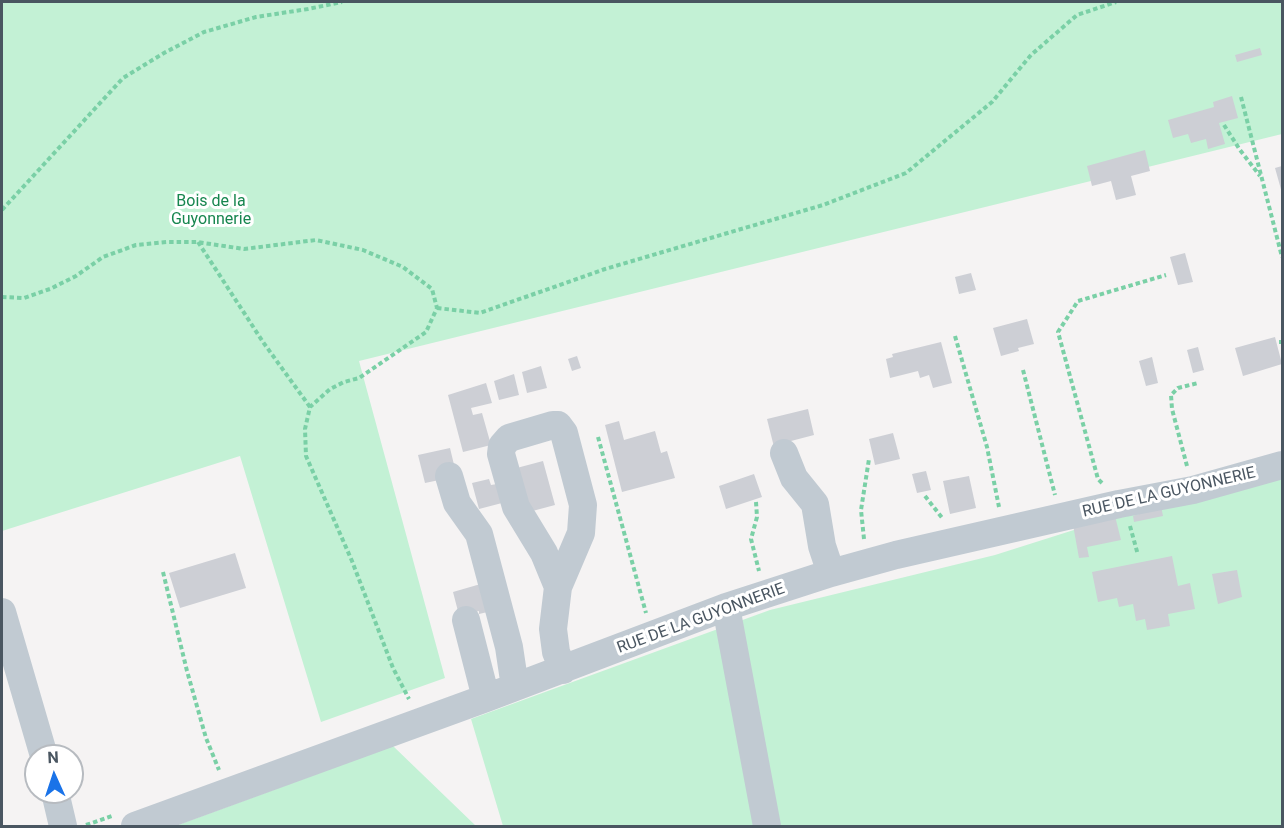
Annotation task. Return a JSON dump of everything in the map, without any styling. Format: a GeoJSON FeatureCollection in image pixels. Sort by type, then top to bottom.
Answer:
{"type":"FeatureCollection","features":[{"type":"Feature","properties":{"kind":"street"},"geometry":{"type":"LineString","coordinates":[[558,587],[544,553],[516,507],[501,454],[502,446],[508,438],[553,425],[558,425],[564,433],[583,505],[581,533],[558,587],[553,629],[556,652],[563,670]]}},
{"type":"Feature","properties":{"kind":"street"},"geometry":{"type":"LineString","coordinates":[[784,453],[794,478],[815,504],[822,546],[831,573]]}},
{"type":"Feature","properties":{"kind":"street","name":"RUE DE LA GUYONNERIE"},"geometry":{"type":"LineString","coordinates":[[135,826],[563,670],[726,607],[831,573],[871,561],[1119,504],[1193,490],[1282,465]]}},
{"type":"Feature","properties":{"kind":"street"},"geometry":{"type":"LineString","coordinates":[[450,476],[457,503],[479,534],[509,647],[515,687]]}},
{"type":"Feature","properties":{"kind":"street"},"geometry":{"type":"LineString","coordinates":[[726,607],[767,826]]}},
{"type":"Feature","properties":{"kind":"street"},"geometry":{"type":"LineString","coordinates":[[2,612],[40,744]]}},
{"type":"Feature","properties":{"kind":"street"},"geometry":{"type":"LineString","coordinates":[[466,620],[486,698]]}},
{"type":"Feature","properties":{"kind":"street"},"geometry":{"type":"LineString","coordinates":[[58,804],[63,826]]}},
{"type":"Feature","properties":{"kind":"path"},"geometry":{"type":"LineString","coordinates":[[2,210],[123,78],[204,32],[256,17],[342,2]]}},
{"type":"Feature","properties":{"kind":"path"},"geometry":{"type":"LineString","coordinates":[[437,308],[480,313],[605,268],[823,205],[906,173],[992,102],[1030,55],[1077,15],[1116,2]]}},
{"type":"Feature","properties":{"kind":"path"},"geometry":{"type":"LineString","coordinates":[[1240,97],[1282,257]]}},
{"type":"Feature","properties":{"kind":"path"},"geometry":{"type":"LineString","coordinates":[[1224,125],[1262,178]]}},
{"type":"Feature","properties":{"kind":"path"},"geometry":{"type":"LineString","coordinates":[[2,297],[24,298],[50,289],[76,276],[103,257],[136,245],[197,242],[244,249],[316,240],[363,250],[404,267],[432,289],[437,308],[426,332],[359,378],[330,389],[310,407],[305,429],[306,456],[352,561],[393,668],[409,698],[417,724]]}},
{"type":"Feature","properties":{"kind":"path"},"geometry":{"type":"LineString","coordinates":[[197,242],[310,407]]}},
{"type":"Feature","properties":{"kind":"path"},"geometry":{"type":"LineString","coordinates":[[1119,504],[1098,479],[1058,332],[1078,301],[1166,275]]}},
{"type":"Feature","properties":{"kind":"path"},"geometry":{"type":"LineString","coordinates":[[955,336],[987,447],[1006,530]]}},
{"type":"Feature","properties":{"kind":"path"},"geometry":{"type":"LineString","coordinates":[[1023,370],[1061,518]]}},
{"type":"Feature","properties":{"kind":"path"},"geometry":{"type":"LineString","coordinates":[[1193,490],[1170,401],[1173,391],[1198,383]]}},
{"type":"Feature","properties":{"kind":"path"},"geometry":{"type":"LineString","coordinates":[[598,437],[652,636]]}},
{"type":"Feature","properties":{"kind":"path"},"geometry":{"type":"LineString","coordinates":[[869,459],[862,490],[861,522],[871,561]]}},
{"type":"Feature","properties":{"kind":"path"},"geometry":{"type":"LineString","coordinates":[[756,502],[757,516],[752,533],[752,545],[765,594]]}},
{"type":"Feature","properties":{"kind":"path"},"geometry":{"type":"LineString","coordinates":[[163,572],[206,738],[229,791]]}},
{"type":"Feature","properties":{"kind":"green space","name":"Bois de la Guyonnerie"},"geometry":{"type":"Polygon","coordinates":[[[2,2],[1282,2],[1282,134],[359,361],[445,678],[321,722],[240,456],[2,531],[2,2]]]}},
{"type":"Feature","properties":{"kind":"green space"},"geometry":{"type":"Polygon","coordinates":[[[1282,464],[1282,826],[503,826],[471,719],[770,610],[995,555],[1282,464]]]}},
{"type":"Feature","properties":{"kind":"green space"},"geometry":{"type":"Polygon","coordinates":[[[393,746],[476,826],[175,826],[393,746]]]}},
{"type":"Feature","properties":{"kind":"building"},"geometry":{"type":"Polygon","coordinates":[[[1260,48],[1262,55],[1237,62],[1235,55],[1260,48]]]}},
{"type":"Feature","properties":{"kind":"building"},"geometry":{"type":"Polygon","coordinates":[[[1232,96],[1238,118],[1219,123],[1225,144],[1208,149],[1206,139],[1191,143],[1188,134],[1173,138],[1168,120],[1214,107],[1213,102],[1232,96]]]}},
{"type":"Feature","properties":{"kind":"building"},"geometry":{"type":"Polygon","coordinates":[[[1145,150],[1150,171],[1131,176],[1136,195],[1116,200],[1111,181],[1092,186],[1087,166],[1145,150]]]}},
{"type":"Feature","properties":{"kind":"building"},"geometry":{"type":"Polygon","coordinates":[[[1282,166],[1282,193],[1275,168],[1282,166]]]}},
{"type":"Feature","properties":{"kind":"building"},"geometry":{"type":"Polygon","coordinates":[[[1185,253],[1193,282],[1178,285],[1170,257],[1185,253]]]}},
{"type":"Feature","properties":{"kind":"building"},"geometry":{"type":"Polygon","coordinates":[[[971,273],[976,290],[959,294],[955,277],[971,273]]]}},
{"type":"Feature","properties":{"kind":"building"},"geometry":{"type":"Polygon","coordinates":[[[1027,319],[1034,344],[1001,356],[993,328],[1027,319]]]}},
{"type":"Feature","properties":{"kind":"building"},"geometry":{"type":"Polygon","coordinates":[[[1275,337],[1282,364],[1243,376],[1235,348],[1275,337]]]}},
{"type":"Feature","properties":{"kind":"building"},"geometry":{"type":"Polygon","coordinates":[[[941,342],[952,383],[933,388],[929,375],[920,378],[918,371],[890,378],[886,359],[893,357],[892,354],[941,342]]]}},
{"type":"Feature","properties":{"kind":"building"},"geometry":{"type":"Polygon","coordinates":[[[1198,347],[1204,370],[1193,373],[1187,350],[1198,347]]]}},
{"type":"Feature","properties":{"kind":"building"},"geometry":{"type":"Polygon","coordinates":[[[577,356],[581,368],[572,371],[568,359],[577,356]]]}},
{"type":"Feature","properties":{"kind":"building"},"geometry":{"type":"Polygon","coordinates":[[[1152,357],[1158,383],[1146,386],[1139,361],[1152,357]]]}},
{"type":"Feature","properties":{"kind":"building"},"geometry":{"type":"Polygon","coordinates":[[[541,366],[547,388],[527,393],[522,372],[541,366]]]}},
{"type":"Feature","properties":{"kind":"building"},"geometry":{"type":"Polygon","coordinates":[[[514,374],[519,395],[499,400],[494,381],[514,374]]]}},
{"type":"Feature","properties":{"kind":"building"},"geometry":{"type":"Polygon","coordinates":[[[486,383],[492,403],[471,408],[473,415],[482,413],[491,445],[463,452],[448,395],[486,383]]]}},
{"type":"Feature","properties":{"kind":"building"},"geometry":{"type":"Polygon","coordinates":[[[808,409],[814,435],[791,441],[775,451],[767,419],[808,409]]]}},
{"type":"Feature","properties":{"kind":"building"},"geometry":{"type":"Polygon","coordinates":[[[619,421],[624,440],[655,431],[661,453],[667,451],[675,478],[622,492],[605,425],[619,421]]]}},
{"type":"Feature","properties":{"kind":"building"},"geometry":{"type":"Polygon","coordinates":[[[893,433],[900,459],[875,465],[869,439],[893,433]]]}},
{"type":"Feature","properties":{"kind":"building"},"geometry":{"type":"Polygon","coordinates":[[[450,448],[456,473],[444,479],[425,483],[418,455],[450,448]]]}},
{"type":"Feature","properties":{"kind":"building"},"geometry":{"type":"Polygon","coordinates":[[[543,461],[555,505],[525,513],[513,469],[543,461]]]}},
{"type":"Feature","properties":{"kind":"building"},"geometry":{"type":"Polygon","coordinates":[[[926,471],[931,490],[917,493],[912,474],[926,471]]]}},
{"type":"Feature","properties":{"kind":"building"},"geometry":{"type":"Polygon","coordinates":[[[754,474],[762,497],[726,509],[719,486],[754,474]]]}},
{"type":"Feature","properties":{"kind":"building"},"geometry":{"type":"Polygon","coordinates":[[[969,476],[976,508],[950,514],[943,481],[969,476]]]}},
{"type":"Feature","properties":{"kind":"building"},"geometry":{"type":"Polygon","coordinates":[[[489,479],[491,485],[497,484],[502,503],[479,509],[472,483],[489,479]]]}},
{"type":"Feature","properties":{"kind":"building"},"geometry":{"type":"Polygon","coordinates":[[[1161,506],[1163,516],[1134,522],[1133,516],[1161,506]]]}},
{"type":"Feature","properties":{"kind":"building"},"geometry":{"type":"Polygon","coordinates":[[[1115,516],[1121,540],[1087,547],[1089,557],[1079,558],[1073,525],[1115,516]]]}},
{"type":"Feature","properties":{"kind":"building"},"geometry":{"type":"Polygon","coordinates":[[[235,553],[246,588],[180,608],[169,573],[235,553]]]}},
{"type":"Feature","properties":{"kind":"building"},"geometry":{"type":"Polygon","coordinates":[[[1172,556],[1178,586],[1190,583],[1195,609],[1168,614],[1170,626],[1147,630],[1145,619],[1136,621],[1133,604],[1119,607],[1117,598],[1098,602],[1092,572],[1172,556]]]}},
{"type":"Feature","properties":{"kind":"building"},"geometry":{"type":"Polygon","coordinates":[[[1237,570],[1242,597],[1218,604],[1212,574],[1237,570]]]}},
{"type":"Feature","properties":{"kind":"building"},"geometry":{"type":"Polygon","coordinates":[[[484,583],[492,611],[471,613],[460,619],[453,592],[484,583]]]}}]}
